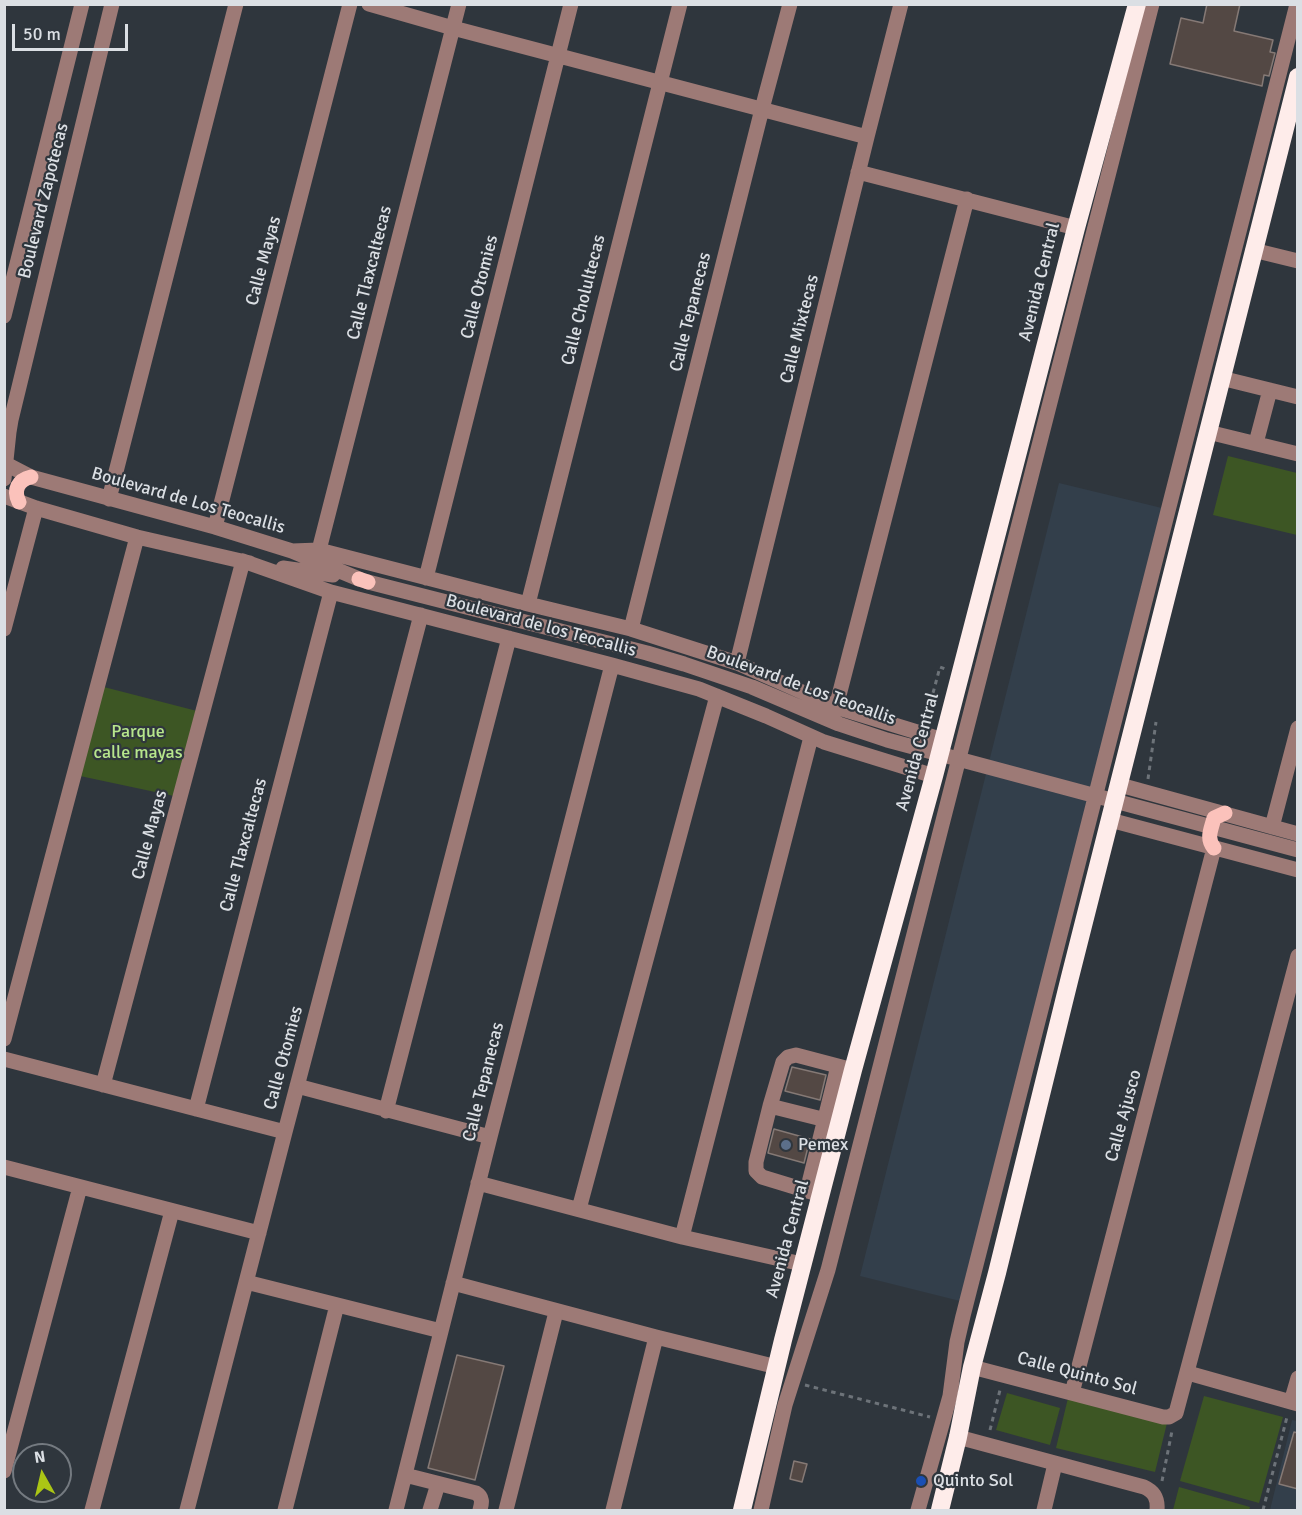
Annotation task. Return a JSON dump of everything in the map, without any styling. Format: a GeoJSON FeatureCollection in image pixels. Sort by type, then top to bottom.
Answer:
{"type":"FeatureCollection","features":[{"type":"Feature","properties":{"kind":"highway","name":"Avenida Central"},"geometry":{"type":"LineString","coordinates":[[742,1510],[802,1264],[814,1193],[846,1068],[934,776],[1076,228],[1137,5]]}},
{"type":"Feature","properties":{"kind":"highway"},"geometry":{"type":"LineString","coordinates":[[940,1510],[972,1367],[1298,77]]}},
{"type":"Feature","properties":{"kind":"main road"},"geometry":{"type":"LineString","coordinates":[[12,499],[23,480],[31,477]]}},
{"type":"Feature","properties":{"kind":"main road"},"geometry":{"type":"LineString","coordinates":[[1214,848],[1209,837],[1215,819],[1225,813]]}},
{"type":"Feature","properties":{"kind":"street","name":"Boulevard Zapotecas"},"geometry":{"type":"LineString","coordinates":[[4,316],[82,4]]}},
{"type":"Feature","properties":{"kind":"street","name":"Boulevard Zapotecas"},"geometry":{"type":"LineString","coordinates":[[5,468],[11,420],[112,4]]}},
{"type":"Feature","properties":{"kind":"street","name":"Calle Mayas"},"geometry":{"type":"LineString","coordinates":[[214,527],[350,4]]}},
{"type":"Feature","properties":{"kind":"street"},"geometry":{"type":"LineString","coordinates":[[369,4],[867,137]]}},
{"type":"Feature","properties":{"kind":"street","name":"Calle Tlaxcaltecas"},"geometry":{"type":"LineString","coordinates":[[319,550],[459,4]]}},
{"type":"Feature","properties":{"kind":"street","name":"Calle Otomies"},"geometry":{"type":"LineString","coordinates":[[426,578],[571,4]]}},
{"type":"Feature","properties":{"kind":"street","name":"Calle Cholultecas"},"geometry":{"type":"LineString","coordinates":[[528,604],[680,4]]}},
{"type":"Feature","properties":{"kind":"street","name":"Calle Tepanecas"},"geometry":{"type":"LineString","coordinates":[[631,629],[790,4]]}},
{"type":"Feature","properties":{"kind":"street","name":"Calle Mixtecas"},"geometry":{"type":"LineString","coordinates":[[737,663],[901,4]]}},
{"type":"Feature","properties":{"kind":"street"},"geometry":{"type":"LineString","coordinates":[[761,1510],[785,1404],[828,1270],[1152,4]]}},
{"type":"Feature","properties":{"kind":"street"},"geometry":{"type":"LineString","coordinates":[[918,1510],[950,1396],[957,1342],[966,1305],[1297,4]]}},
{"type":"Feature","properties":{"kind":"street"},"geometry":{"type":"LineString","coordinates":[[109,499],[232,6]]}},
{"type":"Feature","properties":{"kind":"street"},"geometry":{"type":"LineString","coordinates":[[858,172],[1076,228]]}},
{"type":"Feature","properties":{"kind":"street"},"geometry":{"type":"LineString","coordinates":[[840,708],[967,199]]}},
{"type":"Feature","properties":{"kind":"street"},"geometry":{"type":"LineString","coordinates":[[1253,250],[1298,261]]}},
{"type":"Feature","properties":{"kind":"street"},"geometry":{"type":"LineString","coordinates":[[1221,378],[1298,397]]}},
{"type":"Feature","properties":{"kind":"street"},"geometry":{"type":"LineString","coordinates":[[1256,443],[1270,390]]}},
{"type":"Feature","properties":{"kind":"street"},"geometry":{"type":"LineString","coordinates":[[1208,432],[1298,454]]}},
{"type":"Feature","properties":{"kind":"street","name":"Boulevard de Los Teocallis"},"geometry":{"type":"LineString","coordinates":[[5,468],[292,550],[364,580]]}},
{"type":"Feature","properties":{"kind":"street","name":"Boulevard de Los Teocallis"},"geometry":{"type":"LineString","coordinates":[[12,499],[137,537],[243,561],[364,580],[647,653],[752,687],[839,724],[887,740],[1298,850]]}},
{"type":"Feature","properties":{"kind":"street"},"geometry":{"type":"LineString","coordinates":[[4,630],[36,508]]}},
{"type":"Feature","properties":{"kind":"street"},"geometry":{"type":"LineString","coordinates":[[4,1039],[137,537]]}},
{"type":"Feature","properties":{"kind":"street","name":"Boulevard de los Teocallis"},"geometry":{"type":"LineString","coordinates":[[292,550],[319,550],[631,629],[737,663],[840,708],[943,740]]}},
{"type":"Feature","properties":{"kind":"street","name":"Calle Mayas"},"geometry":{"type":"LineString","coordinates":[[104,1085],[243,561]]}},
{"type":"Feature","properties":{"kind":"street","name":"Boulevard de los Teocallis"},"geometry":{"type":"LineString","coordinates":[[243,561],[331,591],[612,665],[717,696],[817,740],[934,776]]}},
{"type":"Feature","properties":{"kind":"street","name":"Calle Tlaxcaltecas"},"geometry":{"type":"LineString","coordinates":[[196,1109],[331,591]]}},
{"type":"Feature","properties":{"kind":"street","name":"Calle Otomies"},"geometry":{"type":"LineString","coordinates":[[187,1510],[421,615]]}},
{"type":"Feature","properties":{"kind":"street"},"geometry":{"type":"LineString","coordinates":[[386,1111],[509,638]]}},
{"type":"Feature","properties":{"kind":"street","name":"Calle Tepanecas"},"geometry":{"type":"LineString","coordinates":[[396,1510],[612,665]]}},
{"type":"Feature","properties":{"kind":"street"},"geometry":{"type":"LineString","coordinates":[[579,1209],[717,696]]}},
{"type":"Feature","properties":{"kind":"street","name":"Boulevard de los Teocallis"},"geometry":{"type":"LineString","coordinates":[[817,740],[837,740],[844,733],[847,724],[846,715],[840,708]]}},
{"type":"Feature","properties":{"kind":"street"},"geometry":{"type":"LineString","coordinates":[[1272,826],[1298,728]]}},
{"type":"Feature","properties":{"kind":"street"},"geometry":{"type":"LineString","coordinates":[[682,1237],[817,740]]}},
{"type":"Feature","properties":{"kind":"street"},"geometry":{"type":"LineString","coordinates":[[1120,785],[1298,834]]}},
{"type":"Feature","properties":{"kind":"street"},"geometry":{"type":"LineString","coordinates":[[1110,820],[1298,870]]}},
{"type":"Feature","properties":{"kind":"street","name":"Calle Ajusco"},"geometry":{"type":"LineString","coordinates":[[1072,1394],[1214,848]]}},
{"type":"Feature","properties":{"kind":"street"},"geometry":{"type":"LineString","coordinates":[[1174,1415],[1188,1372],[1298,956]]}},
{"type":"Feature","properties":{"kind":"street"},"geometry":{"type":"LineString","coordinates":[[814,1193],[762,1177],[756,1171],[756,1162],[770,1106],[783,1062],[788,1057],[796,1055],[846,1068]]}},
{"type":"Feature","properties":{"kind":"street"},"geometry":{"type":"LineString","coordinates":[[4,1059],[285,1132]]}},
{"type":"Feature","properties":{"kind":"street"},"geometry":{"type":"LineString","coordinates":[[297,1086],[490,1137]]}},
{"type":"Feature","properties":{"kind":"street"},"geometry":{"type":"LineString","coordinates":[[770,1106],[832,1122]]}},
{"type":"Feature","properties":{"kind":"street"},"geometry":{"type":"LineString","coordinates":[[4,1167],[259,1233]]}},
{"type":"Feature","properties":{"kind":"street"},"geometry":{"type":"LineString","coordinates":[[478,1183],[682,1237],[802,1264]]}},
{"type":"Feature","properties":{"kind":"street"},"geometry":{"type":"LineString","coordinates":[[4,1471],[80,1187]]}},
{"type":"Feature","properties":{"kind":"street"},"geometry":{"type":"LineString","coordinates":[[92,1510],[172,1211]]}},
{"type":"Feature","properties":{"kind":"street"},"geometry":{"type":"LineString","coordinates":[[246,1282],[441,1331]]}},
{"type":"Feature","properties":{"kind":"street"},"geometry":{"type":"LineString","coordinates":[[453,1283],[556,1312],[777,1367]]}},
{"type":"Feature","properties":{"kind":"street"},"geometry":{"type":"LineString","coordinates":[[285,1510],[337,1305]]}},
{"type":"Feature","properties":{"kind":"street"},"geometry":{"type":"LineString","coordinates":[[506,1510],[556,1312]]}},
{"type":"Feature","properties":{"kind":"street"},"geometry":{"type":"LineString","coordinates":[[613,1510],[656,1337]]}},
{"type":"Feature","properties":{"kind":"street","name":"Calle Quinto Sol"},"geometry":{"type":"LineString","coordinates":[[972,1367],[1163,1417],[1174,1415]]}},
{"type":"Feature","properties":{"kind":"street"},"geometry":{"type":"LineString","coordinates":[[1188,1372],[1294,1403],[1298,1378]]}},
{"type":"Feature","properties":{"kind":"street"},"geometry":{"type":"LineString","coordinates":[[958,1437],[1144,1487],[1151,1491],[1157,1503]]}},
{"type":"Feature","properties":{"kind":"street"},"geometry":{"type":"LineString","coordinates":[[1044,1510],[1056,1464]]}},
{"type":"Feature","properties":{"kind":"street"},"geometry":{"type":"LineString","coordinates":[[405,1475],[479,1494],[482,1504],[480,1510]]}},
{"type":"Feature","properties":{"kind":"street"},"geometry":{"type":"LineString","coordinates":[[430,1510],[438,1484]]}},
{"type":"Feature","properties":{"kind":"path"},"geometry":{"type":"LineString","coordinates":[[929,708],[940,667]]}},
{"type":"Feature","properties":{"kind":"path"},"geometry":{"type":"LineString","coordinates":[[1146,792],[1156,722]]}},
{"type":"Feature","properties":{"kind":"path"},"geometry":{"type":"LineString","coordinates":[[796,1383],[932,1418]]}},
{"type":"Feature","properties":{"kind":"path"},"geometry":{"type":"LineString","coordinates":[[1263,1510],[1294,1403]]}},
{"type":"Feature","properties":{"kind":"path"},"geometry":{"type":"LineString","coordinates":[[989,1432],[996,1406]]}},
{"type":"Feature","properties":{"kind":"path"},"geometry":{"type":"LineString","coordinates":[[1157,1503],[1174,1415]]}},
{"type":"Feature","properties":{"kind":"shaded area"},"geometry":{"type":"Polygon","coordinates":[[[1059,483],[1166,509],[964,1302],[860,1276],[1059,483]]]}},
{"type":"Feature","properties":{"kind":"shaded area"},"geometry":{"type":"Polygon","coordinates":[[[1292,1420],[1297,1421],[1297,1510],[1270,1510],[1292,1420]]]}},
{"type":"Feature","properties":{"kind":"green space"},"geometry":{"type":"Polygon","coordinates":[[[1228,456],[1297,473],[1297,535],[1213,515],[1228,456]]]}},
{"type":"Feature","properties":{"kind":"green space","name":"Parque calle mayas"},"geometry":{"type":"Polygon","coordinates":[[[100,686],[197,711],[174,796],[80,776],[100,686]]]}},
{"type":"Feature","properties":{"kind":"green space"},"geometry":{"type":"Polygon","coordinates":[[[1007,1393],[1060,1408],[1050,1445],[996,1430],[1007,1393]]]}},
{"type":"Feature","properties":{"kind":"green space"},"geometry":{"type":"Polygon","coordinates":[[[1204,1396],[1283,1417],[1259,1503],[1180,1481],[1204,1396]]]}},
{"type":"Feature","properties":{"kind":"green space"},"geometry":{"type":"Polygon","coordinates":[[[1068,1398],[1167,1423],[1155,1472],[1056,1448],[1068,1398]]]}},
{"type":"Feature","properties":{"kind":"green space"},"geometry":{"type":"Polygon","coordinates":[[[1179,1487],[1250,1507],[1249,1510],[1173,1510],[1179,1487]]]}},
{"type":"Feature","properties":{"kind":"building"},"geometry":{"type":"Polygon","coordinates":[[[1207,4],[1240,4],[1234,31],[1273,40],[1270,52],[1275,53],[1269,76],[1264,75],[1262,86],[1170,64],[1181,18],[1203,23],[1207,4]]]}},
{"type":"Feature","properties":{"kind":"building","name":"Pemex"},"geometry":{"type":"Polygon","coordinates":[[[792,1067],[826,1075],[820,1100],[785,1091],[792,1067]]]}},
{"type":"Feature","properties":{"kind":"building","name":"Pemex"},"geometry":{"type":"Polygon","coordinates":[[[774,1129],[810,1139],[804,1163],[768,1153],[774,1129]]]}},
{"type":"Feature","properties":{"kind":"building"},"geometry":{"type":"Polygon","coordinates":[[[457,1355],[504,1366],[475,1480],[428,1468],[457,1355]]]}},
{"type":"Feature","properties":{"kind":"building"},"geometry":{"type":"Polygon","coordinates":[[[1294,1432],[1298,1433],[1298,1489],[1279,1484],[1294,1432]]]}},
{"type":"Feature","properties":{"kind":"building"},"geometry":{"type":"Polygon","coordinates":[[[794,1461],[807,1464],[802,1482],[790,1479],[794,1461]]]}},
{"type":"Feature","properties":{"kind":"place","name":"Pemex"},"geometry":{"type":"Point","coordinates":[786,1145]}},
{"type":"Feature","properties":{"kind":"place","name":"Quinto Sol"},"geometry":{"type":"Point","coordinates":[921,1481]}}]}
